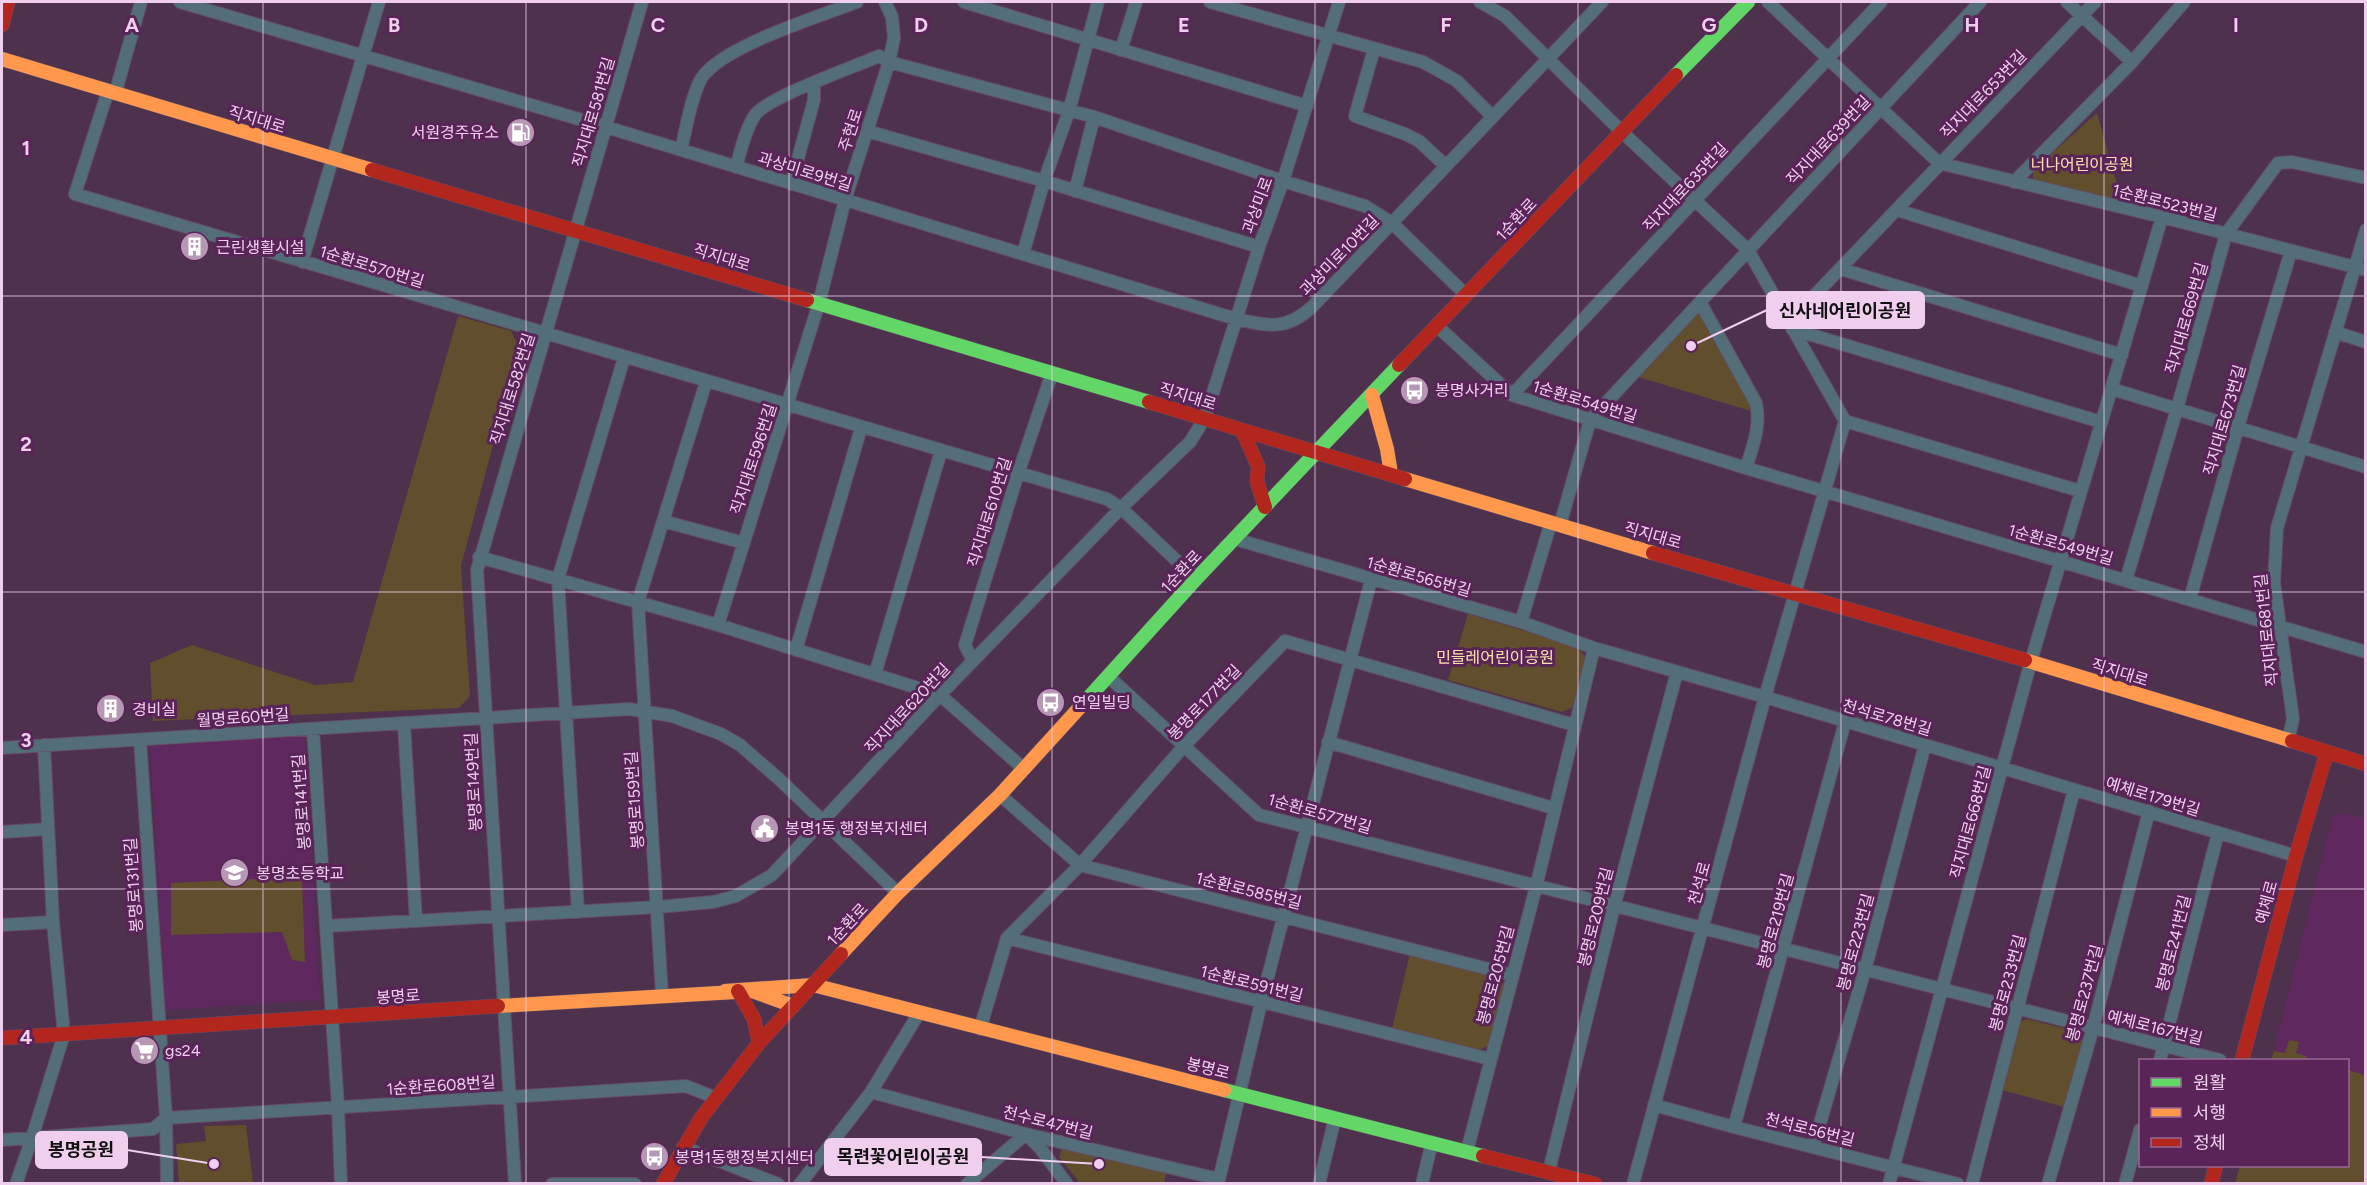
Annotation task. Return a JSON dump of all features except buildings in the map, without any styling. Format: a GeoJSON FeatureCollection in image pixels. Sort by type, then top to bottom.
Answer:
{"type":"FeatureCollection","features":[{"type":"Feature","properties":{"kind":"street"},"geometry":{"type":"LineString","coordinates":[[2,25],[8,2]]}},
{"type":"Feature","properties":{"kind":"street"},"geometry":{"type":"LineString","coordinates":[[111,92],[141,2]]}},
{"type":"Feature","properties":{"kind":"street","name":"과상미로9번길"},"geometry":{"type":"LineString","coordinates":[[180,2],[606,127],[1236,319]]}},
{"type":"Feature","properties":{"kind":"street"},"geometry":{"type":"LineString","coordinates":[[302,262],[379,2]]}},
{"type":"Feature","properties":{"kind":"street","name":"직지대로581번길"},"geometry":{"type":"LineString","coordinates":[[576,231],[643,2]]}},
{"type":"Feature","properties":{"kind":"street"},"geometry":{"type":"LineString","coordinates":[[681,150],[701,79],[712,65],[745,46],[857,2]]}},
{"type":"Feature","properties":{"kind":"street","name":"주현로"},"geometry":{"type":"LineString","coordinates":[[819,303],[845,200],[889,62],[894,38],[892,16],[885,2]]}},
{"type":"Feature","properties":{"kind":"street"},"geometry":{"type":"LineString","coordinates":[[964,2],[1307,106]]}},
{"type":"Feature","properties":{"kind":"street"},"geometry":{"type":"LineString","coordinates":[[1023,254],[1044,181],[1069,111],[1098,2]]}},
{"type":"Feature","properties":{"kind":"street"},"geometry":{"type":"LineString","coordinates":[[1121,50],[1136,2]]}},
{"type":"Feature","properties":{"kind":"street"},"geometry":{"type":"LineString","coordinates":[[1210,2],[1423,62],[1457,81],[1492,116]]}},
{"type":"Feature","properties":{"kind":"street","name":"과상미로"},"geometry":{"type":"LineString","coordinates":[[1204,418],[1283,181],[1339,2]]}},
{"type":"Feature","properties":{"kind":"street"},"geometry":{"type":"LineString","coordinates":[[1480,2],[1505,16],[1621,131],[1748,250],[1845,421],[2080,491]]}},
{"type":"Feature","properties":{"kind":"street","name":"과상미로10번길"},"geometry":{"type":"LineString","coordinates":[[1236,319],[1263,325],[1283,325],[1301,317],[1602,2]]}},
{"type":"Feature","properties":{"kind":"street","name":"1순환로"},"geometry":{"type":"LineString","coordinates":[[663,1184],[683,1147],[716,1098],[759,1043],[898,893],[1000,795],[1196,579],[1621,131],[1748,2]]}},
{"type":"Feature","properties":{"kind":"street","name":"1순환로523번길"},"geometry":{"type":"LineString","coordinates":[[1768,2],[1939,163],[2360,268]]}},
{"type":"Feature","properties":{"kind":"street","name":"직지대로635번길"},"geometry":{"type":"LineString","coordinates":[[1512,395],[1881,2]]}},
{"type":"Feature","properties":{"kind":"street","name":"직지대로639번길"},"geometry":{"type":"LineString","coordinates":[[1521,622],[1590,420],[1980,2]]}},
{"type":"Feature","properties":{"kind":"street"},"geometry":{"type":"LineString","coordinates":[[2067,2],[2132,62]]}},
{"type":"Feature","properties":{"kind":"street","name":"직지대로653번길"},"geometry":{"type":"LineString","coordinates":[[1791,325],[1939,163],[2095,2]]}},
{"type":"Feature","properties":{"kind":"street"},"geometry":{"type":"LineString","coordinates":[[2014,182],[2132,62],[2184,2]]}},
{"type":"Feature","properties":{"kind":"street"},"geometry":{"type":"LineString","coordinates":[[1374,49],[1355,116],[1412,137],[1446,166]]}},
{"type":"Feature","properties":{"kind":"street"},"geometry":{"type":"LineString","coordinates":[[736,167],[747,132],[756,114],[772,101],[879,56],[889,62],[1094,117],[1283,181],[1365,206],[1380,213],[1392,223],[1466,295]]}},
{"type":"Feature","properties":{"kind":"street","name":"직지대로"},"geometry":{"type":"LineString","coordinates":[[2,59],[1555,524],[1796,591],[2031,661],[2366,764]]}},
{"type":"Feature","properties":{"kind":"street"},"geometry":{"type":"LineString","coordinates":[[791,184],[814,99],[814,83]]}},
{"type":"Feature","properties":{"kind":"street","name":"1순환로570번길"},"geometry":{"type":"LineString","coordinates":[[111,92],[75,194],[1107,500],[1121,508],[1196,579]]}},
{"type":"Feature","properties":{"kind":"street"},"geometry":{"type":"LineString","coordinates":[[1075,191],[1094,117]]}},
{"type":"Feature","properties":{"kind":"street"},"geometry":{"type":"LineString","coordinates":[[867,131],[1044,181],[1259,248]]}},
{"type":"Feature","properties":{"kind":"street","name":"직지대로669번길"},"geometry":{"type":"LineString","coordinates":[[2126,580],[2226,234],[2278,163],[2292,162],[2366,178]]}},
{"type":"Feature","properties":{"kind":"street"},"geometry":{"type":"LineString","coordinates":[[1897,210],[2142,286]]}},
{"type":"Feature","properties":{"kind":"street","name":"직지대로668번길"},"geometry":{"type":"LineString","coordinates":[[1889,1184],[2031,661],[2162,217]]}},
{"type":"Feature","properties":{"kind":"street","name":"직지대로681번길"},"geometry":{"type":"LineString","coordinates":[[2288,741],[2293,719],[2274,583],[2277,528],[2335,332],[2360,268],[2366,230]]}},
{"type":"Feature","properties":{"kind":"street","name":"직지대로582번길"},"geometry":{"type":"LineString","coordinates":[[479,557],[576,231]]}},
{"type":"Feature","properties":{"kind":"street","name":"직지대로673번길"},"geometry":{"type":"LineString","coordinates":[[2190,599],[2238,427],[2291,251]]}},
{"type":"Feature","properties":{"kind":"street"},"geometry":{"type":"LineString","coordinates":[[1842,269],[2122,355]]}},
{"type":"Feature","properties":{"kind":"street"},"geometry":{"type":"LineString","coordinates":[[1700,302],[1756,403],[1759,416],[1758,428],[1746,468]]}},
{"type":"Feature","properties":{"kind":"street","name":"직지대로596번길"},"geometry":{"type":"LineString","coordinates":[[718,625],[819,303]]}},
{"type":"Feature","properties":{"kind":"street"},"geometry":{"type":"LineString","coordinates":[[1791,325],[2101,423]]}},
{"type":"Feature","properties":{"kind":"street","name":"1순환로549번길"},"geometry":{"type":"LineString","coordinates":[[1437,326],[1512,395],[1746,468],[2366,652]]}},
{"type":"Feature","properties":{"kind":"street"},"geometry":{"type":"LineString","coordinates":[[2335,332],[2366,342]]}},
{"type":"Feature","properties":{"kind":"street"},"geometry":{"type":"LineString","coordinates":[[578,912],[558,579],[624,358]]}},
{"type":"Feature","properties":{"kind":"street","name":"직지대로610번길"},"geometry":{"type":"LineString","coordinates":[[973,661],[965,645],[1052,373]]}},
{"type":"Feature","properties":{"kind":"street"},"geometry":{"type":"LineString","coordinates":[[638,602],[706,382]]}},
{"type":"Feature","properties":{"kind":"street"},"geometry":{"type":"LineString","coordinates":[[2112,389],[2366,467]]}},
{"type":"Feature","properties":{"kind":"street"},"geometry":{"type":"LineString","coordinates":[[1372,395],[1387,449],[1391,474]]}},
{"type":"Feature","properties":{"kind":"street","name":"직지대로620번길"},"geometry":{"type":"LineString","coordinates":[[326,926],[658,908],[713,902],[754,888],[772,875],[824,822],[940,695],[1121,508],[1190,442],[1204,418]]}},
{"type":"Feature","properties":{"kind":"street"},"geometry":{"type":"LineString","coordinates":[[1796,591],[1845,421]]}},
{"type":"Feature","properties":{"kind":"street"},"geometry":{"type":"LineString","coordinates":[[796,650],[861,428]]}},
{"type":"Feature","properties":{"kind":"street"},"geometry":{"type":"LineString","coordinates":[[1242,430],[1258,466],[1257,482],[1265,507]]}},
{"type":"Feature","properties":{"kind":"street"},"geometry":{"type":"LineString","coordinates":[[874,674],[941,451]]}},
{"type":"Feature","properties":{"kind":"street"},"geometry":{"type":"LineString","coordinates":[[663,521],[744,543]]}},
{"type":"Feature","properties":{"kind":"street","name":"1순환로565번길"},"geometry":{"type":"LineString","coordinates":[[1235,539],[1521,622],[1594,648],[1677,672]]}},
{"type":"Feature","properties":{"kind":"street"},"geometry":{"type":"LineString","coordinates":[[479,557],[718,625],[940,695],[1024,769]]}},
{"type":"Feature","properties":{"kind":"street","name":"봉명로149번길"},"geometry":{"type":"LineString","coordinates":[[479,557],[477,570],[515,1184]]}},
{"type":"Feature","properties":{"kind":"street"},"geometry":{"type":"LineString","coordinates":[[1218,1181],[1261,1003],[1371,580]]}},
{"type":"Feature","properties":{"kind":"street","name":"천석로"},"geometry":{"type":"LineString","coordinates":[[1633,1184],[1796,591]]}},
{"type":"Feature","properties":{"kind":"street","name":"봉명로159번길"},"geometry":{"type":"LineString","coordinates":[[638,602],[662,995]]}},
{"type":"Feature","properties":{"kind":"street","name":"봉명로177번길"},"geometry":{"type":"LineString","coordinates":[[980,1029],[1007,938],[1080,865],[1184,746],[1285,641],[1574,725]]}},
{"type":"Feature","properties":{"kind":"street","name":"봉명로205번길"},"geometry":{"type":"LineString","coordinates":[[1467,1151],[1536,887],[1553,808],[1594,648]]}},
{"type":"Feature","properties":{"kind":"street","name":"천석로78번길"},"geometry":{"type":"LineString","coordinates":[[1677,672],[2001,768]]}},
{"type":"Feature","properties":{"kind":"street","name":"봉명로209번길"},"geometry":{"type":"LineString","coordinates":[[1549,1171],[1614,907],[1677,672]]}},
{"type":"Feature","properties":{"kind":"street","name":"1순환로577번길"},"geometry":{"type":"LineString","coordinates":[[1108,676],[1259,815],[1703,929]]}},
{"type":"Feature","properties":{"kind":"street","name":"월명로60번길"},"geometry":{"type":"LineString","coordinates":[[2,748],[629,709],[672,716],[721,734],[740,745],[898,893]]}},
{"type":"Feature","properties":{"kind":"street","name":"봉명로219번길"},"geometry":{"type":"LineString","coordinates":[[1734,1127],[1845,722]]}},
{"type":"Feature","properties":{"kind":"street"},"geometry":{"type":"LineString","coordinates":[[404,724],[416,921]]}},
{"type":"Feature","properties":{"kind":"street","name":"봉명로141번길"},"geometry":{"type":"LineString","coordinates":[[313,729],[339,1107],[341,1184]]}},
{"type":"Feature","properties":{"kind":"street","name":"봉명로131번길"},"geometry":{"type":"LineString","coordinates":[[140,740],[166,1118],[167,1184]]}},
{"type":"Feature","properties":{"kind":"street"},"geometry":{"type":"LineString","coordinates":[[1328,742],[1553,808]]}},
{"type":"Feature","properties":{"kind":"street"},"geometry":{"type":"LineString","coordinates":[[16,1184],[64,1034],[53,922],[44,745]]}},
{"type":"Feature","properties":{"kind":"street","name":"봉명로223번길"},"geometry":{"type":"LineString","coordinates":[[1813,1147],[1865,970],[1925,745]]}},
{"type":"Feature","properties":{"kind":"street","name":"예체로"},"geometry":{"type":"LineString","coordinates":[[2242,1059],[2296,856],[2327,752]]}},
{"type":"Feature","properties":{"kind":"street","name":"예체로179번길"},"geometry":{"type":"LineString","coordinates":[[2001,768],[2296,856]]}},
{"type":"Feature","properties":{"kind":"street","name":"봉명로233번길"},"geometry":{"type":"LineString","coordinates":[[1972,1184],[2074,790]]}},
{"type":"Feature","properties":{"kind":"street","name":"1순환로585번길"},"geometry":{"type":"LineString","coordinates":[[1000,795],[1080,865],[1284,915],[1512,975]]}},
{"type":"Feature","properties":{"kind":"street","name":"봉명로237번길"},"geometry":{"type":"LineString","coordinates":[[2048,1184],[2093,1028],[2149,811]]}},
{"type":"Feature","properties":{"kind":"street"},"geometry":{"type":"LineString","coordinates":[[2,832],[48,829]]}},
{"type":"Feature","properties":{"kind":"street","name":"봉명로241번길"},"geometry":{"type":"LineString","coordinates":[[2160,1059],[2218,833]]}},
{"type":"Feature","properties":{"kind":"street"},"geometry":{"type":"LineString","coordinates":[[2,925],[53,922]]}},
{"type":"Feature","properties":{"kind":"street","name":"예체로167번길"},"geometry":{"type":"LineString","coordinates":[[1703,929],[2216,1059]]}},
{"type":"Feature","properties":{"kind":"street","name":"1순환로591번길"},"geometry":{"type":"LineString","coordinates":[[1007,938],[1490,1059]]}},
{"type":"Feature","properties":{"kind":"street","name":"봉명로"},"geometry":{"type":"LineString","coordinates":[[2,1038],[813,985],[1596,1184]]}},
{"type":"Feature","properties":{"kind":"street"},"geometry":{"type":"LineString","coordinates":[[732,991],[754,1019],[759,1043]]}},
{"type":"Feature","properties":{"kind":"street","name":"봉명로"},"geometry":{"type":"LineString","coordinates":[[732,991],[752,991],[793,1006]]}},
{"type":"Feature","properties":{"kind":"street"},"geometry":{"type":"LineString","coordinates":[[801,1184],[871,1092],[919,1013]]}},
{"type":"Feature","properties":{"kind":"street","name":"1순환로608번길"},"geometry":{"type":"LineString","coordinates":[[166,1118],[686,1086],[716,1098]]}},
{"type":"Feature","properties":{"kind":"street","name":"천수로47번길"},"geometry":{"type":"LineString","coordinates":[[871,1092],[1026,1134],[1218,1181]]}},
{"type":"Feature","properties":{"kind":"street","name":"천석로56번길"},"geometry":{"type":"LineString","coordinates":[[1654,1105],[1958,1184]]}},
{"type":"Feature","properties":{"kind":"street"},"geometry":{"type":"LineString","coordinates":[[2,1140],[153,1129],[166,1118]]}},
{"type":"Feature","properties":{"kind":"street"},"geometry":{"type":"LineString","coordinates":[[1318,1184],[1335,1118]]}},
{"type":"Feature","properties":{"kind":"street"},"geometry":{"type":"LineString","coordinates":[[967,1184],[1026,1134],[1040,1148],[1067,1184]]}},
{"type":"Feature","properties":{"kind":"street"},"geometry":{"type":"LineString","coordinates":[[2125,1184],[2139,1134]]}},
{"type":"Feature","properties":{"kind":"street"},"geometry":{"type":"LineString","coordinates":[[1422,1184],[1432,1142]]}},
{"type":"Feature","properties":{"kind":"street"},"geometry":{"type":"LineString","coordinates":[[683,1147],[778,1184]]}},
{"type":"Feature","properties":{"kind":"street"},"geometry":{"type":"LineString","coordinates":[[2211,1184],[2216,1167]]}},
{"type":"Feature","properties":{"kind":"street"},"geometry":{"type":"LineString","coordinates":[[552,1184],[635,1184]]}},
{"type":"Feature","properties":{"kind":"shaded area","name":"봉명초등학교"},"geometry":{"type":"Polygon","coordinates":[[[300,735],[305,739],[320,1000],[165,1010],[150,746],[300,735]]]}},
{"type":"Feature","properties":{"kind":"shaded area"},"geometry":{"type":"Polygon","coordinates":[[[2340,812],[2365,819],[2365,1075],[2349,1070],[2349,1059],[2307,1059],[2274,1051],[2332,817],[2340,812]]]}},
{"type":"Feature","properties":{"kind":"green space","name":"너나어린이공원"},"geometry":{"type":"Polygon","coordinates":[[[2097,113],[2122,202],[2033,180],[2033,170],[2097,113]]]}},
{"type":"Feature","properties":{"kind":"green space"},"geometry":{"type":"Polygon","coordinates":[[[1696,310],[1701,311],[1754,412],[1635,376],[1696,310]]]}},
{"type":"Feature","properties":{"kind":"green space"},"geometry":{"type":"Polygon","coordinates":[[[458,316],[511,331],[519,347],[461,566],[470,696],[459,708],[153,721],[150,663],[192,645],[315,685],[353,682],[458,316]]]}},
{"type":"Feature","properties":{"kind":"green space","name":"민들레어린이공원"},"geometry":{"type":"Polygon","coordinates":[[[1468,614],[1578,647],[1586,658],[1572,708],[1562,712],[1448,680],[1468,614]]]}},
{"type":"Feature","properties":{"kind":"green space"},"geometry":{"type":"Polygon","coordinates":[[[302,877],[305,962],[292,960],[282,932],[171,935],[171,883],[302,877]]]}},
{"type":"Feature","properties":{"kind":"green space"},"geometry":{"type":"Polygon","coordinates":[[[1410,953],[1497,975],[1504,984],[1490,1045],[1477,1051],[1392,1029],[1410,953]]]}},
{"type":"Feature","properties":{"kind":"green space"},"geometry":{"type":"Polygon","coordinates":[[[2027,1019],[2079,1032],[2083,1039],[2064,1107],[2002,1090],[2019,1023],[2027,1019]]]}},
{"type":"Feature","properties":{"kind":"green space"},"geometry":{"type":"Polygon","coordinates":[[[2289,1040],[2299,1042],[2296,1053],[2306,1056],[2306,1059],[2271,1059],[2274,1051],[2285,1053],[2289,1040]]]}},
{"type":"Feature","properties":{"kind":"green space"},"geometry":{"type":"Polygon","coordinates":[[[2349,1070],[2365,1075],[2365,1183],[2235,1183],[2240,1167],[2349,1167],[2349,1070]]]}},
{"type":"Feature","properties":{"kind":"green space"},"geometry":{"type":"Polygon","coordinates":[[[246,1125],[253,1183],[179,1183],[176,1144],[206,1141],[204,1126],[246,1125]]]}},
{"type":"Feature","properties":{"kind":"green space"},"geometry":{"type":"Polygon","coordinates":[[[1062,1148],[1167,1171],[1164,1183],[1080,1183],[1059,1157],[1062,1148]]]}},
{"type":"Feature","properties":{"kind":"traffic: fast"},"geometry":{"type":"LineString","coordinates":[[1676,75],[1748,2]]}},
{"type":"Feature","properties":{"kind":"traffic: fast"},"geometry":{"type":"LineString","coordinates":[[807,300],[1149,402]]}},
{"type":"Feature","properties":{"kind":"traffic: fast"},"geometry":{"type":"LineString","coordinates":[[1081,706],[1196,579],[1399,365]]}},
{"type":"Feature","properties":{"kind":"traffic: fast"},"geometry":{"type":"LineString","coordinates":[[1224,1090],[1483,1156]]}},
{"type":"Feature","properties":{"kind":"traffic: slow"},"geometry":{"type":"LineString","coordinates":[[2,59],[372,170]]}},
{"type":"Feature","properties":{"kind":"traffic: slow"},"geometry":{"type":"LineString","coordinates":[[1372,395],[1387,449],[1391,474]]}},
{"type":"Feature","properties":{"kind":"traffic: slow"},"geometry":{"type":"LineString","coordinates":[[1405,479],[1653,553]]}},
{"type":"Feature","properties":{"kind":"traffic: slow"},"geometry":{"type":"LineString","coordinates":[[2025,660],[2292,741]]}},
{"type":"Feature","properties":{"kind":"traffic: slow"},"geometry":{"type":"LineString","coordinates":[[841,954],[898,893],[1000,795],[1081,706]]}},
{"type":"Feature","properties":{"kind":"traffic: slow"},"geometry":{"type":"LineString","coordinates":[[725,991],[813,985],[1224,1090]]}},
{"type":"Feature","properties":{"kind":"traffic: slow"},"geometry":{"type":"LineString","coordinates":[[498,1006],[752,991],[793,1006]]}},
{"type":"Feature","properties":{"kind":"traffic: jam"},"geometry":{"type":"LineString","coordinates":[[2,25],[8,2]]}},
{"type":"Feature","properties":{"kind":"traffic: jam"},"geometry":{"type":"LineString","coordinates":[[1399,365],[1676,75]]}},
{"type":"Feature","properties":{"kind":"traffic: jam"},"geometry":{"type":"LineString","coordinates":[[372,170],[807,300]]}},
{"type":"Feature","properties":{"kind":"traffic: jam"},"geometry":{"type":"LineString","coordinates":[[1149,402],[1405,479]]}},
{"type":"Feature","properties":{"kind":"traffic: jam"},"geometry":{"type":"LineString","coordinates":[[1242,430],[1258,466],[1257,482],[1265,507]]}},
{"type":"Feature","properties":{"kind":"traffic: jam"},"geometry":{"type":"LineString","coordinates":[[1653,553],[2025,660]]}},
{"type":"Feature","properties":{"kind":"traffic: jam"},"geometry":{"type":"LineString","coordinates":[[2292,741],[2366,764]]}},
{"type":"Feature","properties":{"kind":"traffic: jam"},"geometry":{"type":"LineString","coordinates":[[2242,1059],[2296,856],[2327,752]]}},
{"type":"Feature","properties":{"kind":"traffic: jam"},"geometry":{"type":"LineString","coordinates":[[663,1184],[701,1118],[759,1043],[841,954]]}},
{"type":"Feature","properties":{"kind":"traffic: jam"},"geometry":{"type":"LineString","coordinates":[[738,991],[754,1019],[759,1043]]}},
{"type":"Feature","properties":{"kind":"traffic: jam"},"geometry":{"type":"LineString","coordinates":[[2,1038],[498,1006]]}},
{"type":"Feature","properties":{"kind":"traffic: jam"},"geometry":{"type":"LineString","coordinates":[[1483,1156],[1595,1184]]}},
{"type":"Feature","properties":{"kind":"traffic: jam"},"geometry":{"type":"LineString","coordinates":[[2211,1184],[2216,1167]]}},
{"type":"Feature","properties":{"kind":"place","name":"서원경주유소"},"geometry":{"type":"Point","coordinates":[520,132]}},
{"type":"Feature","properties":{"kind":"place","name":"근린생활시설"},"geometry":{"type":"Point","coordinates":[195,247]}},
{"type":"Feature","properties":{"kind":"place","name":"신사네어린이공원"},"geometry":{"type":"Point","coordinates":[1691,346]}},
{"type":"Feature","properties":{"kind":"place","name":"봉명사거리"},"geometry":{"type":"Point","coordinates":[1414,390]}},
{"type":"Feature","properties":{"kind":"place","name":"연일빌딩"},"geometry":{"type":"Point","coordinates":[1051,702]}},
{"type":"Feature","properties":{"kind":"place","name":"경비실"},"geometry":{"type":"Point","coordinates":[111,709]}},
{"type":"Feature","properties":{"kind":"place","name":"봉명1동 행정복지센터"},"geometry":{"type":"Point","coordinates":[764,828]}},
{"type":"Feature","properties":{"kind":"place","name":"봉명초등학교"},"geometry":{"type":"Point","coordinates":[235,873]}},
{"type":"Feature","properties":{"kind":"place","name":"gs24"},"geometry":{"type":"Point","coordinates":[144,1050]}},
{"type":"Feature","properties":{"kind":"place","name":"봉명1동행정복지센터"},"geometry":{"type":"Point","coordinates":[654,1157]}},
{"type":"Feature","properties":{"kind":"place","name":"봉명공원"},"geometry":{"type":"Point","coordinates":[214,1164]}},
{"type":"Feature","properties":{"kind":"place","name":"목련꽃어린이공원"},"geometry":{"type":"Point","coordinates":[1099,1164]}}]}
